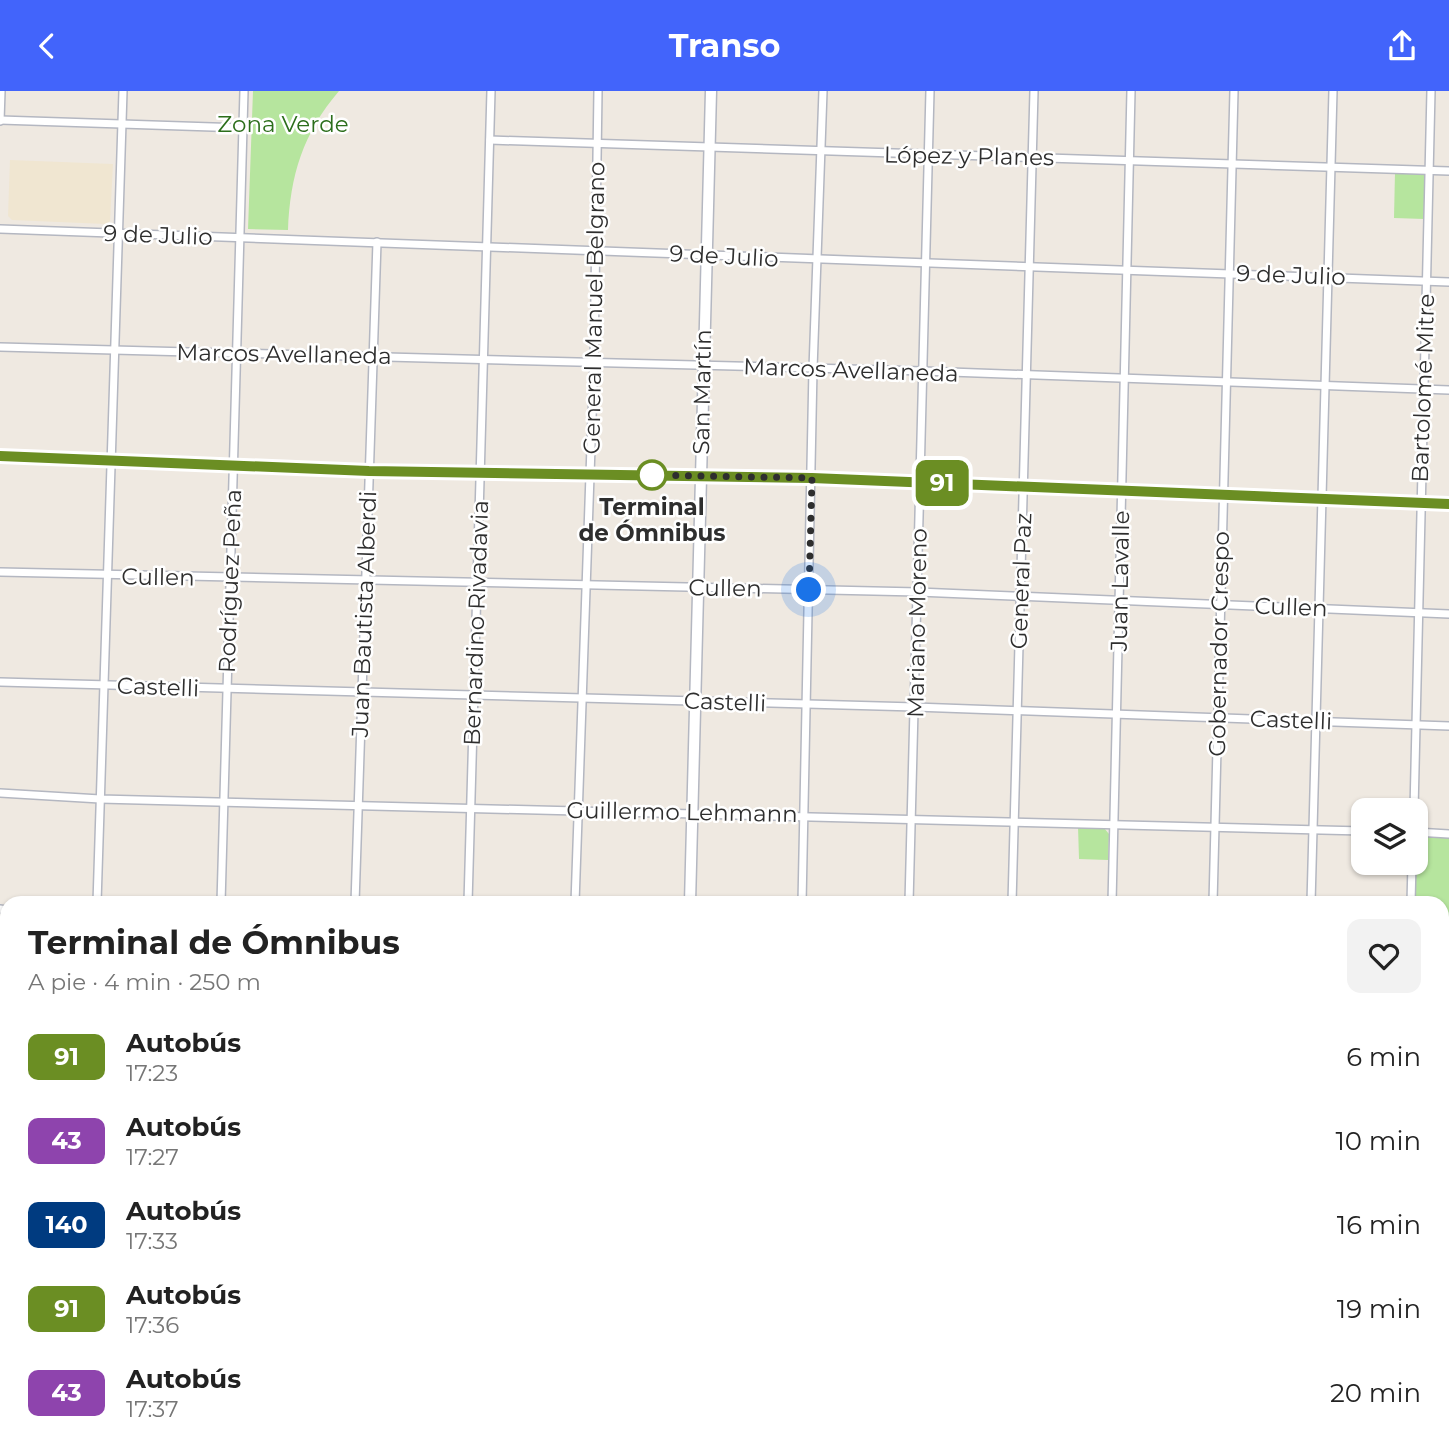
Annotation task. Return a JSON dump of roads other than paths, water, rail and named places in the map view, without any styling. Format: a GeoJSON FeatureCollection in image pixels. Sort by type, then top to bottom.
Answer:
{"type":"FeatureCollection","features":[{"type":"Feature","properties":{"kind":"main road","name":"San Martín"},"geometry":{"type":"LineString","coordinates":[[690,896],[710,91]]}},
{"type":"Feature","properties":{"kind":"street"},"geometry":{"type":"LineString","coordinates":[[1,91],[0,121],[243,128]]}},
{"type":"Feature","properties":{"kind":"street"},"geometry":{"type":"LineString","coordinates":[[97,896],[123,91]]}},
{"type":"Feature","properties":{"kind":"street","name":"Rodríguez Peña"},"geometry":{"type":"LineString","coordinates":[[220,896],[244,91]]}},
{"type":"Feature","properties":{"kind":"street","name":"Bernardino Rivadavia"},"geometry":{"type":"LineString","coordinates":[[468,896],[491,91]]}},
{"type":"Feature","properties":{"kind":"street","name":"General Manuel Belgrano"},"geometry":{"type":"LineString","coordinates":[[575,896],[594,361],[598,91]]}},
{"type":"Feature","properties":{"kind":"street"},"geometry":{"type":"LineString","coordinates":[[802,896],[813,369],[823,91]]}},
{"type":"Feature","properties":{"kind":"street","name":"Mariano Moreno"},"geometry":{"type":"LineString","coordinates":[[909,896],[928,264],[930,91]]}},
{"type":"Feature","properties":{"kind":"street","name":"General Paz"},"geometry":{"type":"LineString","coordinates":[[1012,896],[1034,91]]}},
{"type":"Feature","properties":{"kind":"street","name":"Juan Lavalle"},"geometry":{"type":"LineString","coordinates":[[1112,896],[1131,91]]}},
{"type":"Feature","properties":{"kind":"street","name":"Gobernador Crespo"},"geometry":{"type":"LineString","coordinates":[[1213,896],[1234,91]]}},
{"type":"Feature","properties":{"kind":"street"},"geometry":{"type":"LineString","coordinates":[[1311,896],[1333,91]]}},
{"type":"Feature","properties":{"kind":"street","name":"Bartolomé Mitre"},"geometry":{"type":"LineString","coordinates":[[1414,798],[1431,91]]}},
{"type":"Feature","properties":{"kind":"street","name":"López y Planes"},"geometry":{"type":"LineString","coordinates":[[489,141],[1449,171]]}},
{"type":"Feature","properties":{"kind":"street","name":"9 de Julio"},"geometry":{"type":"LineString","coordinates":[[0,229],[1449,282]]}},
{"type":"Feature","properties":{"kind":"street","name":"Juan Bautista Alberdi"},"geometry":{"type":"LineString","coordinates":[[355,896],[377,242]]}},
{"type":"Feature","properties":{"kind":"street","name":"Marcos Avellaneda"},"geometry":{"type":"LineString","coordinates":[[0,347],[594,361],[1449,390]]}},
{"type":"Feature","properties":{"kind":"street"},"geometry":{"type":"LineString","coordinates":[[0,456],[369,471],[812,478],[1449,504]]}},
{"type":"Feature","properties":{"kind":"street","name":"Cullen"},"geometry":{"type":"LineString","coordinates":[[0,572],[918,592],[1449,614]]}},
{"type":"Feature","properties":{"kind":"street","name":"Castelli"},"geometry":{"type":"LineString","coordinates":[[0,682],[915,707],[1449,726]]}},
{"type":"Feature","properties":{"kind":"street","name":"Guillermo Lehmann"},"geometry":{"type":"LineString","coordinates":[[0,793],[100,799],[803,814],[912,820],[1351,831]]}},
{"type":"Feature","properties":{"kind":"street"},"geometry":{"type":"LineString","coordinates":[[1428,833],[1449,834]]}},
{"type":"Feature","properties":{"kind":"street"},"geometry":{"type":"LineString","coordinates":[[1411,896],[1412,875]]}},
{"type":"Feature","properties":{"kind":"place","name":"Terminal de Ómnibus"},"geometry":{"type":"Point","coordinates":[652,475]}},
{"type":"Feature","properties":{"kind":"park label","name":"Zona Verde"},"geometry":{"type":"Point","coordinates":[283,124]}}]}
